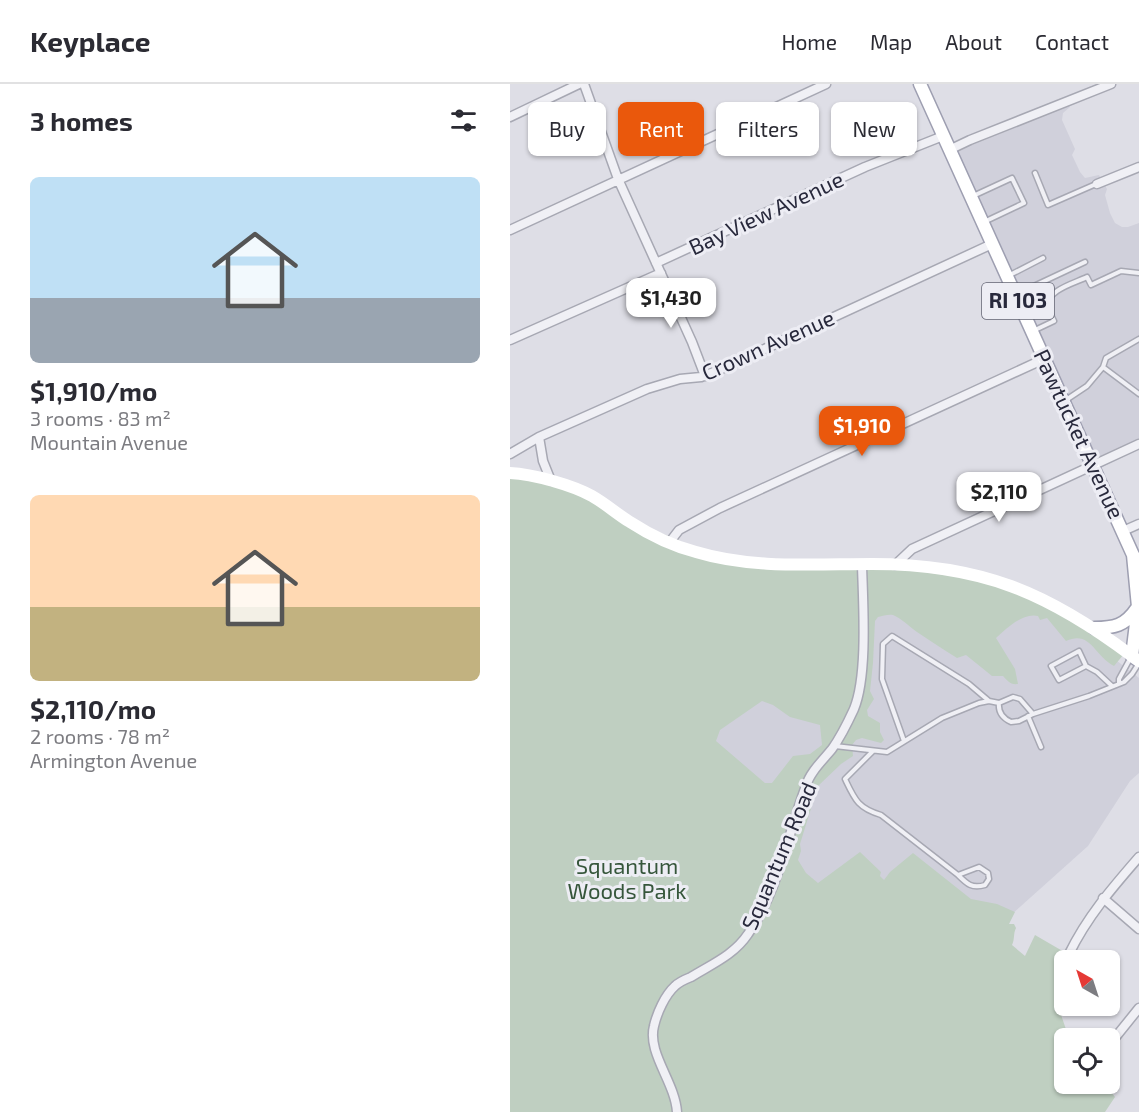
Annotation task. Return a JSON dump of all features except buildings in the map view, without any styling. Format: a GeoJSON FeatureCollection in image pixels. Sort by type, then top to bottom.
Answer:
{"type":"FeatureCollection","features":[{"type":"Feature","properties":{"kind":"main road","name":"Pawtucket Avenue"},"geometry":{"type":"LineString","coordinates":[[920,84],[1136,559],[1137,660]]}},
{"type":"Feature","properties":{"kind":"main road"},"geometry":{"type":"LineString","coordinates":[[510,473],[526,474],[590,495],[632,524],[669,543],[717,558],[807,565],[895,566],[957,570],[995,579],[1036,595],[1094,628],[1137,660]]}},
{"type":"Feature","properties":{"kind":"main road"},"geometry":{"type":"LineString","coordinates":[[1094,628],[1111,628],[1121,625],[1138,607]]}},
{"type":"Feature","properties":{"kind":"street"},"geometry":{"type":"LineString","coordinates":[[510,117],[579,84]]}},
{"type":"Feature","properties":{"kind":"street"},"geometry":{"type":"LineString","coordinates":[[584,84],[618,178],[705,376]]}},
{"type":"Feature","properties":{"kind":"street"},"geometry":{"type":"LineString","coordinates":[[510,230],[618,178],[826,84]]}},
{"type":"Feature","properties":{"kind":"street"},"geometry":{"type":"LineString","coordinates":[[949,150],[1111,84]]}},
{"type":"Feature","properties":{"kind":"street","name":"Bay View Avenue"},"geometry":{"type":"LineString","coordinates":[[656,263],[865,167],[943,136]]}},
{"type":"Feature","properties":{"kind":"street"},"geometry":{"type":"LineString","coordinates":[[1097,184],[1139,167]]}},
{"type":"Feature","properties":{"kind":"street","name":"Crown Avenue"},"geometry":{"type":"LineString","coordinates":[[510,454],[539,437],[647,389],[705,376],[992,243]]}},
{"type":"Feature","properties":{"kind":"street"},"geometry":{"type":"LineString","coordinates":[[510,340],[660,273]]}},
{"type":"Feature","properties":{"kind":"street"},"geometry":{"type":"LineString","coordinates":[[669,543],[679,530],[720,508],[1044,359]]}},
{"type":"Feature","properties":{"kind":"street"},"geometry":{"type":"LineString","coordinates":[[539,437],[543,461],[550,481]]}},
{"type":"Feature","properties":{"kind":"street"},"geometry":{"type":"LineString","coordinates":[[895,566],[912,549],[1139,444]]}},
{"type":"Feature","properties":{"kind":"street"},"geometry":{"type":"LineString","coordinates":[[1123,531],[1139,524]]}},
{"type":"Feature","properties":{"kind":"street","name":"Squantum Road"},"geometry":{"type":"LineString","coordinates":[[677,1112],[676,1101],[652,1040],[654,1025],[675,985],[729,954],[748,934],[759,915],[788,844],[807,782],[834,746],[854,708],[860,681],[862,652],[862,565]]}},
{"type":"Feature","properties":{"kind":"street"},"geometry":{"type":"LineString","coordinates":[[1071,950],[1103,898],[1139,857]]}},
{"type":"Feature","properties":{"kind":"street"},"geometry":{"type":"LineString","coordinates":[[1103,898],[1139,929]]}},
{"type":"Feature","properties":{"kind":"street"},"geometry":{"type":"LineString","coordinates":[[1120,1032],[1139,1008]]}},
{"type":"Feature","properties":{"kind":"lane"},"geometry":{"type":"LineString","coordinates":[[1035,173],[1048,205],[1097,184]]}},
{"type":"Feature","properties":{"kind":"lane"},"geometry":{"type":"LineString","coordinates":[[971,197],[1012,178],[1024,204],[982,222]]}},
{"type":"Feature","properties":{"kind":"lane"},"geometry":{"type":"LineString","coordinates":[[1007,276],[1043,258]]}},
{"type":"Feature","properties":{"kind":"lane"},"geometry":{"type":"LineString","coordinates":[[1015,295],[1085,262]]}},
{"type":"Feature","properties":{"kind":"lane"},"geometry":{"type":"LineString","coordinates":[[1032,332],[1054,321],[1048,307],[1049,300],[1054,293],[1087,277],[1091,285],[1121,271],[1139,273]]}},
{"type":"Feature","properties":{"kind":"lane"},"geometry":{"type":"LineString","coordinates":[[1063,402],[1087,386],[1103,367],[1106,358],[1138,341]]}},
{"type":"Feature","properties":{"kind":"lane"},"geometry":{"type":"LineString","coordinates":[[1103,367],[1139,394]]}},
{"type":"Feature","properties":{"kind":"lane"},"geometry":{"type":"LineString","coordinates":[[904,741],[882,679],[883,644],[892,636],[969,684],[989,701]]}},
{"type":"Feature","properties":{"kind":"lane"},"geometry":{"type":"LineString","coordinates":[[1086,666],[1059,680],[1051,666],[1079,651],[1086,666],[1097,672],[1112,687]]}},
{"type":"Feature","properties":{"kind":"lane"},"geometry":{"type":"LineString","coordinates":[[1119,684],[1119,679],[1137,660]]}},
{"type":"Feature","properties":{"kind":"lane"},"geometry":{"type":"LineString","coordinates":[[999,703],[999,710],[1008,721],[1019,721],[1124,682],[1132,674],[1137,660]]}},
{"type":"Feature","properties":{"kind":"lane"},"geometry":{"type":"LineString","coordinates":[[834,746],[887,752],[942,718],[979,703],[989,701],[999,703],[1013,697],[1020,699],[1031,715],[1041,747]]}},
{"type":"Feature","properties":{"kind":"lane"},"geometry":{"type":"LineString","coordinates":[[872,752],[845,779],[855,799],[866,810],[881,814],[968,885],[978,887],[985,885],[989,879],[988,873],[979,867],[958,875]]}},
{"type":"Feature","properties":{"kind":"shaded area"},"geometry":{"type":"Polygon","coordinates":[[[1066,102],[1070,107],[1063,113],[1062,120],[1075,149],[1072,155],[1080,172],[1085,178],[1099,175],[1107,189],[1105,195],[1115,223],[1128,227],[1139,223],[1139,448],[1095,471],[954,146],[1066,102]]]}},
{"type":"Feature","properties":{"kind":"shaded area"},"geometry":{"type":"Polygon","coordinates":[[[962,580],[1076,629],[1139,678],[1139,773],[1130,781],[1088,846],[1010,916],[870,980],[708,774],[724,705],[785,651],[962,580]]]}},
{"type":"Feature","properties":{"kind":"green space","name":"Squantum Woods Park"},"geometry":{"type":"Polygon","coordinates":[[[510,473],[560,482],[616,514],[720,558],[871,564],[1013,585],[1124,654],[1114,666],[1107,662],[1087,641],[1074,639],[1066,641],[1047,618],[1040,620],[1038,616],[1027,616],[1015,622],[996,638],[1015,669],[1018,684],[1013,684],[1003,676],[992,676],[966,655],[957,658],[896,616],[878,617],[875,621],[870,691],[874,699],[867,710],[868,716],[880,723],[880,732],[884,740],[881,743],[862,738],[856,740],[852,745],[853,756],[818,786],[800,844],[801,851],[798,860],[806,873],[818,883],[860,852],[881,872],[880,876],[884,880],[913,853],[971,899],[997,904],[1015,912],[1009,924],[1014,924],[1016,928],[1012,945],[1025,956],[1035,935],[1061,950],[1054,950],[1054,1016],[1061,1016],[1066,1028],[1054,1028],[1054,1094],[1113,1094],[1115,1097],[1105,1112],[510,1112],[510,473]],[[762,701],[720,730],[716,741],[765,783],[772,783],[793,756],[810,754],[822,745],[820,725],[790,717],[773,705],[762,701]]]}}]}
